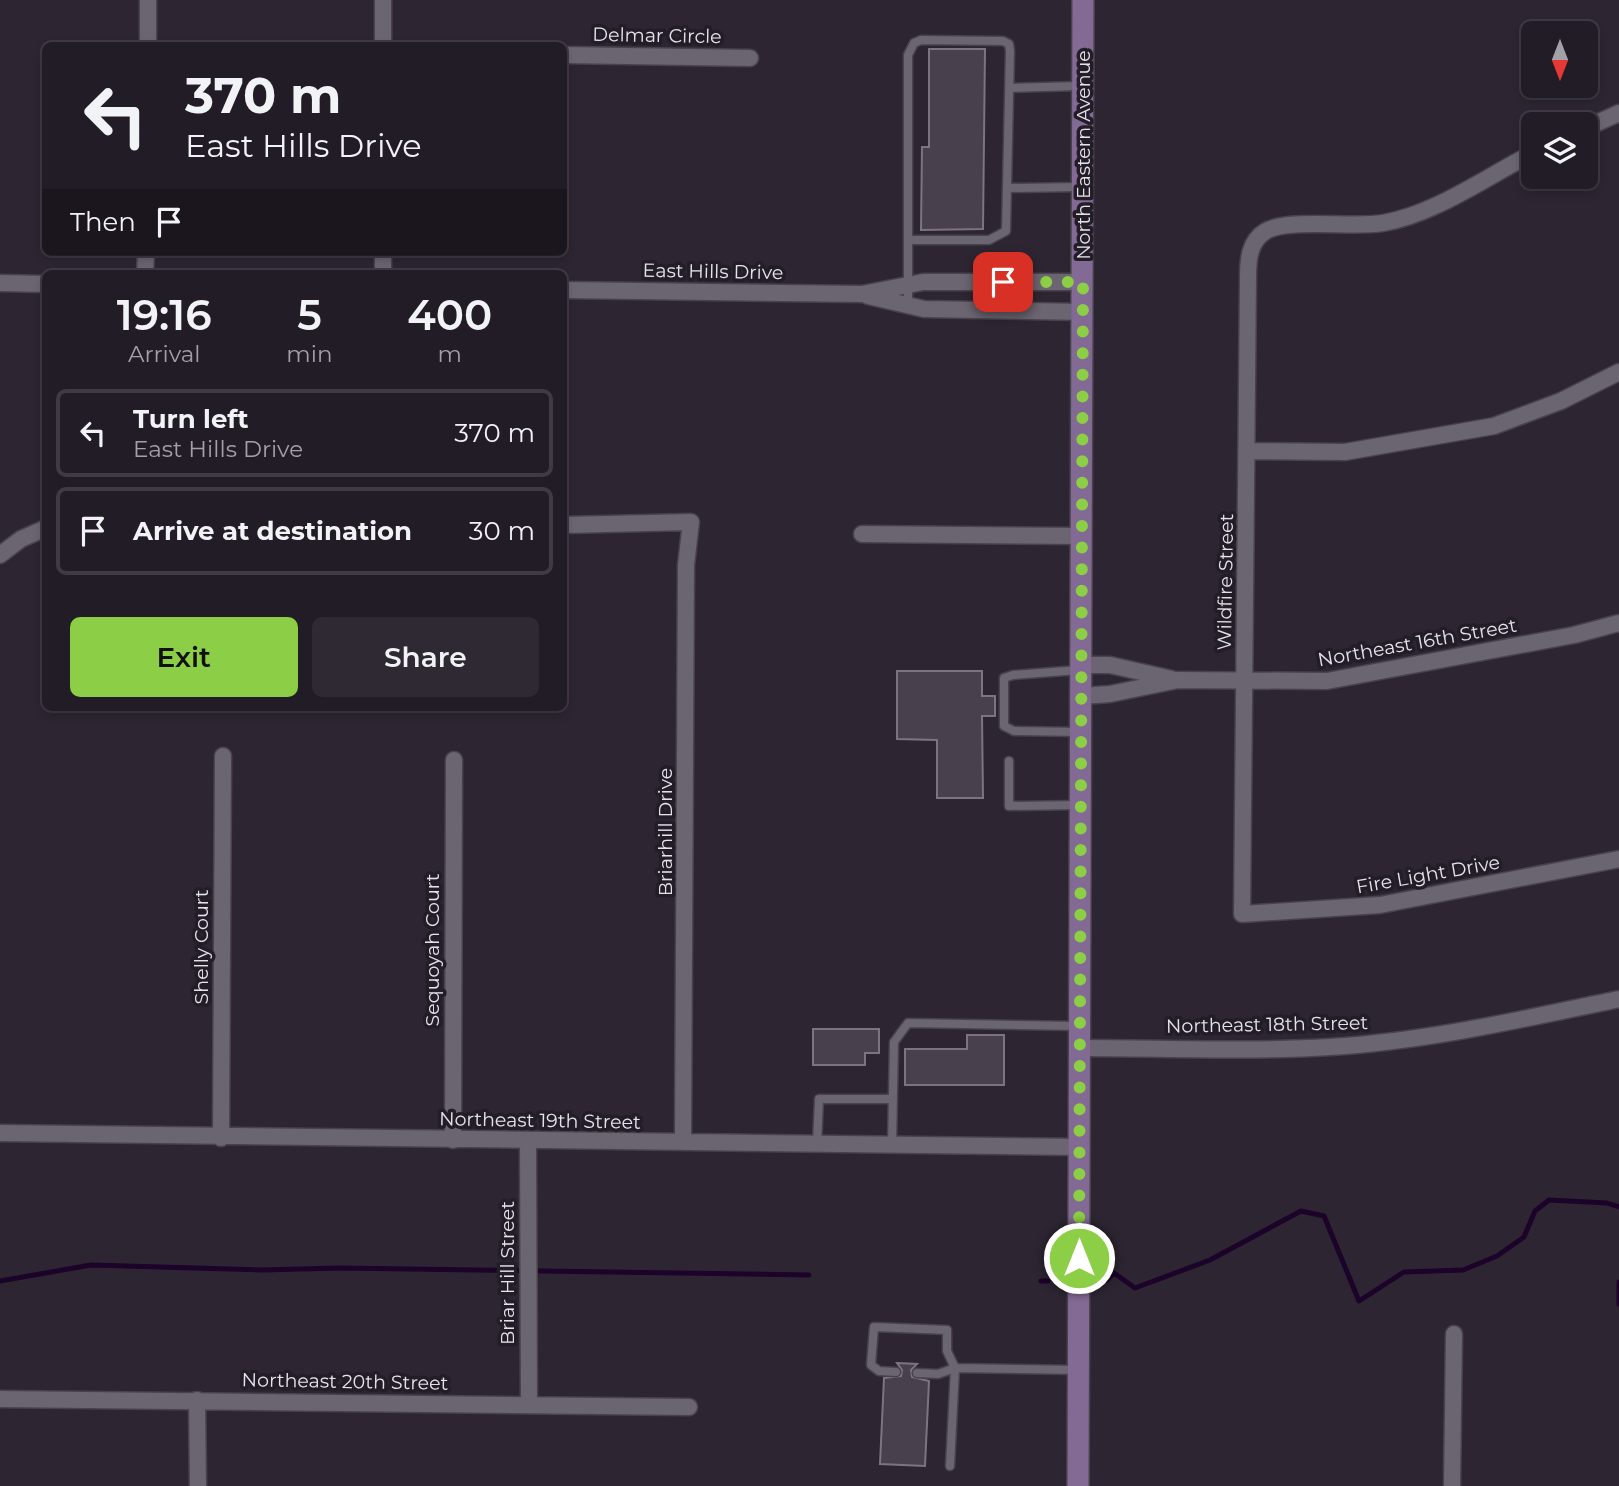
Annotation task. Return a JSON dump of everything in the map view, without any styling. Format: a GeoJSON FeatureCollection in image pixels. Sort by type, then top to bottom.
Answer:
{"type":"FeatureCollection","features":[{"type":"Feature","properties":{"kind":"main road","name":"North Eastern Avenue"},"geometry":{"type":"LineString","coordinates":[[1078,1486],[1083,0]]}},
{"type":"Feature","properties":{"kind":"street"},"geometry":{"type":"LineString","coordinates":[[148,0],[148,42]]}},
{"type":"Feature","properties":{"kind":"street"},"geometry":{"type":"LineString","coordinates":[[383,0],[383,42]]}},
{"type":"Feature","properties":{"kind":"street","name":"Delmar Circle"},"geometry":{"type":"LineString","coordinates":[[567,55],[750,58]]}},
{"type":"Feature","properties":{"kind":"street"},"geometry":{"type":"LineString","coordinates":[[1598,123],[1619,113]]}},
{"type":"Feature","properties":{"kind":"street","name":"Wildfire Street"},"geometry":{"type":"LineString","coordinates":[[1242,914],[1248,262],[1251,250],[1257,238],[1271,228],[1370,224],[1400,218],[1521,159]]}},
{"type":"Feature","properties":{"kind":"street","name":"East Hills Drive"},"geometry":{"type":"LineString","coordinates":[[567,290],[862,294],[923,282],[1083,282]]}},
{"type":"Feature","properties":{"kind":"street"},"geometry":{"type":"LineString","coordinates":[[0,283],[42,284]]}},
{"type":"Feature","properties":{"kind":"street","name":"East Hills Drive"},"geometry":{"type":"LineString","coordinates":[[862,294],[924,309],[1083,312]]}},
{"type":"Feature","properties":{"kind":"street"},"geometry":{"type":"LineString","coordinates":[[1247,451],[1345,452],[1494,426],[1561,401],[1619,372]]}},
{"type":"Feature","properties":{"kind":"street","name":"Briarhill Drive"},"geometry":{"type":"LineString","coordinates":[[567,525],[691,522],[686,565],[683,1142]]}},
{"type":"Feature","properties":{"kind":"street"},"geometry":{"type":"LineString","coordinates":[[0,555],[42,530]]}},
{"type":"Feature","properties":{"kind":"street"},"geometry":{"type":"LineString","coordinates":[[862,534],[1083,536]]}},
{"type":"Feature","properties":{"kind":"street","name":"Northeast 16th Street"},"geometry":{"type":"LineString","coordinates":[[1082,668],[1110,665],[1178,680],[1327,681],[1574,635],[1619,623]]}},
{"type":"Feature","properties":{"kind":"street","name":"Northeast 16th Street"},"geometry":{"type":"LineString","coordinates":[[1082,696],[1110,694],[1178,680]]}},
{"type":"Feature","properties":{"kind":"street","name":"Shelly Court"},"geometry":{"type":"LineString","coordinates":[[221,1138],[223,756]]}},
{"type":"Feature","properties":{"kind":"street","name":"Sequoyah Court"},"geometry":{"type":"LineString","coordinates":[[453,1140],[454,760]]}},
{"type":"Feature","properties":{"kind":"street","name":"Fire Light Drive"},"geometry":{"type":"LineString","coordinates":[[1242,914],[1380,905],[1619,859]]}},
{"type":"Feature","properties":{"kind":"street","name":"Northeast 18th Street"},"geometry":{"type":"LineString","coordinates":[[1079,1048],[1283,1048],[1370,1044],[1619,999]]}},
{"type":"Feature","properties":{"kind":"street","name":"Northeast 19th Street"},"geometry":{"type":"LineString","coordinates":[[0,1133],[528,1142],[1079,1147]]}},
{"type":"Feature","properties":{"kind":"street","name":"Briar Hill Street"},"geometry":{"type":"LineString","coordinates":[[528,1142],[529,1405]]}},
{"type":"Feature","properties":{"kind":"street"},"geometry":{"type":"LineString","coordinates":[[1452,1486],[1454,1334]]}},
{"type":"Feature","properties":{"kind":"street","name":"Northeast 20th Street"},"geometry":{"type":"LineString","coordinates":[[0,1399],[689,1407]]}},
{"type":"Feature","properties":{"kind":"street"},"geometry":{"type":"LineString","coordinates":[[197,1400],[198,1486]]}},
{"type":"Feature","properties":{"kind":"lane"},"geometry":{"type":"LineString","coordinates":[[908,240],[998,237],[1006,231],[1010,51],[1009,44],[1003,41],[920,40],[910,48],[908,240],[908,305]]}},
{"type":"Feature","properties":{"kind":"lane"},"geometry":{"type":"LineString","coordinates":[[1010,88],[1083,86]]}},
{"type":"Feature","properties":{"kind":"lane"},"geometry":{"type":"LineString","coordinates":[[1008,188],[1083,187]]}},
{"type":"Feature","properties":{"kind":"lane"},"geometry":{"type":"LineString","coordinates":[[1082,668],[1004,678],[1003,700],[1004,726],[1014,731],[1082,732]]}},
{"type":"Feature","properties":{"kind":"lane"},"geometry":{"type":"LineString","coordinates":[[1009,761],[1009,806],[1081,805]]}},
{"type":"Feature","properties":{"kind":"lane"},"geometry":{"type":"LineString","coordinates":[[892,1146],[894,1042],[908,1023],[1079,1026]]}},
{"type":"Feature","properties":{"kind":"lane"},"geometry":{"type":"LineString","coordinates":[[817,1144],[819,1099],[893,1099]]}},
{"type":"Feature","properties":{"kind":"lane"},"geometry":{"type":"LineString","coordinates":[[896,1372],[879,1371],[871,1366],[874,1327],[947,1330],[947,1351],[955,1368],[950,1466]]}},
{"type":"Feature","properties":{"kind":"lane"},"geometry":{"type":"LineString","coordinates":[[916,1373],[939,1374],[955,1368],[1078,1370]]}},
{"type":"Feature","properties":{"kind":"building"},"geometry":{"type":"Polygon","coordinates":[[[929,49],[985,49],[983,229],[921,230],[922,147],[929,147],[929,49]]]}},
{"type":"Feature","properties":{"kind":"building"},"geometry":{"type":"Polygon","coordinates":[[[897,671],[982,671],[982,696],[995,696],[995,716],[982,716],[983,798],[937,798],[937,740],[897,739],[897,671]]]}},
{"type":"Feature","properties":{"kind":"building"},"geometry":{"type":"Polygon","coordinates":[[[813,1029],[879,1029],[879,1053],[865,1053],[865,1065],[813,1065],[813,1029]]]}},
{"type":"Feature","properties":{"kind":"building"},"geometry":{"type":"Polygon","coordinates":[[[967,1035],[1004,1035],[1004,1085],[905,1085],[905,1049],[967,1049],[967,1035]]]}},
{"type":"Feature","properties":{"kind":"building"},"geometry":{"type":"Polygon","coordinates":[[[897,1363],[917,1364],[911,1370],[912,1377],[929,1381],[925,1466],[880,1464],[884,1378],[901,1376],[902,1370],[897,1363]]]}},
{"type":"Feature","properties":{"kind":"waterway"},"geometry":{"type":"LineString","coordinates":[[1107,1280],[1114,1273],[1135,1288],[1210,1260],[1301,1211],[1324,1216],[1359,1301],[1404,1272],[1463,1270],[1497,1256],[1524,1237],[1535,1211],[1549,1200],[1607,1203],[1619,1207]]}},
{"type":"Feature","properties":{"kind":"waterway"},"geometry":{"type":"LineString","coordinates":[[0,1281],[91,1265],[263,1270],[340,1268],[809,1275]]}},
{"type":"Feature","properties":{"kind":"waterway"},"geometry":{"type":"LineString","coordinates":[[1041,1281],[1048,1281]]}},
{"type":"Feature","properties":{"kind":"waterway"},"geometry":{"type":"LineString","coordinates":[[1619,1282],[1619,1304]]}},
{"type":"Feature","properties":{"kind":"route"},"geometry":{"type":"LineString","coordinates":[[1003,282],[1083,282],[1079,1258]]}}]}
